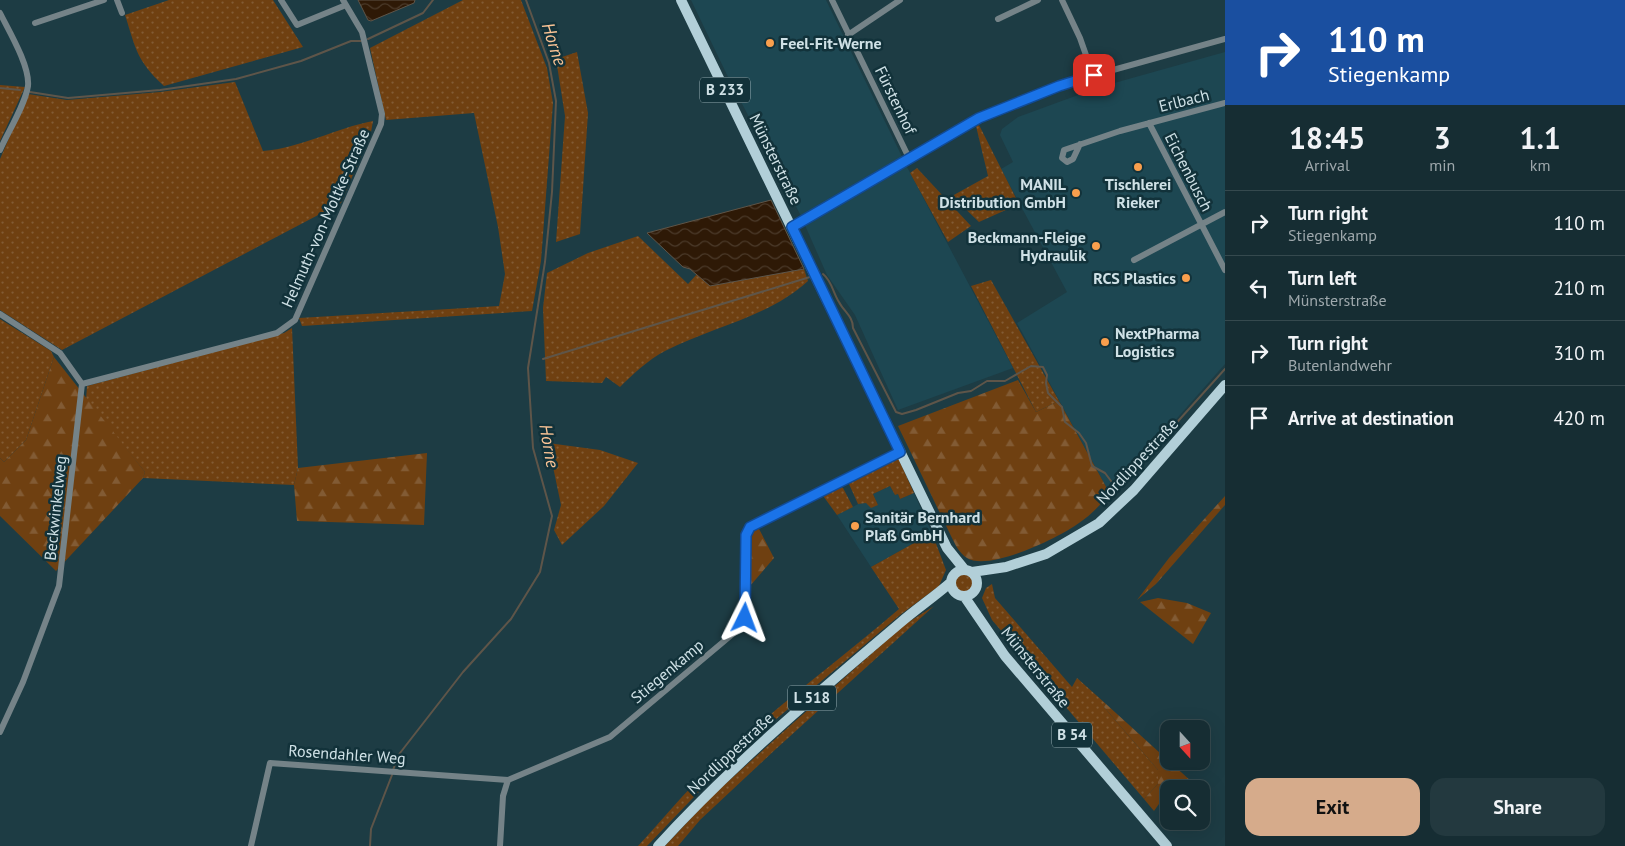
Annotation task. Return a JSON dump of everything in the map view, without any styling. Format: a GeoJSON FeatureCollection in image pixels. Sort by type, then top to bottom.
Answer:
{"type":"FeatureCollection","features":[{"type":"Feature","properties":{"kind":"main road","name":"Münsterstraße"},"geometry":{"type":"LineString","coordinates":[[681,0],[947,548],[956,586],[982,620],[1005,656],[1167,846]]}},
{"type":"Feature","properties":{"kind":"main road","name":"Nordlippestraße"},"geometry":{"type":"LineString","coordinates":[[956,586],[976,588],[986,577],[1006,567],[1053,551],[1099,523],[1134,490],[1225,385]]}},
{"type":"Feature","properties":{"kind":"main road","name":"Münsterstraße"},"geometry":{"type":"LineString","coordinates":[[947,548],[968,571],[976,588],[982,620]]}},
{"type":"Feature","properties":{"kind":"main road","name":"Nordlippestraße"},"geometry":{"type":"LineString","coordinates":[[658,846],[738,764],[918,608],[956,586],[968,571],[1006,567]]}},
{"type":"Feature","properties":{"kind":"street"},"geometry":{"type":"LineString","coordinates":[[36,23],[104,0]]}},
{"type":"Feature","properties":{"kind":"street"},"geometry":{"type":"LineString","coordinates":[[117,0],[122,13]]}},
{"type":"Feature","properties":{"kind":"street"},"geometry":{"type":"LineString","coordinates":[[282,0],[297,25],[345,2]]}},
{"type":"Feature","properties":{"kind":"street","name":"Fürstenhof"},"geometry":{"type":"LineString","coordinates":[[832,0],[909,158]]}},
{"type":"Feature","properties":{"kind":"street"},"geometry":{"type":"LineString","coordinates":[[848,35],[900,0]]}},
{"type":"Feature","properties":{"kind":"street"},"geometry":{"type":"LineString","coordinates":[[998,19],[1038,0]]}},
{"type":"Feature","properties":{"kind":"street"},"geometry":{"type":"LineString","coordinates":[[1062,0],[1080,38],[1094,75]]}},
{"type":"Feature","properties":{"kind":"street","name":"Helmuth-von-Moltke-Straße"},"geometry":{"type":"LineString","coordinates":[[82,384],[277,333],[295,320],[381,124],[382,114],[362,32],[345,2]]}},
{"type":"Feature","properties":{"kind":"street"},"geometry":{"type":"LineString","coordinates":[[0,13],[24,65],[28,85],[0,150]]}},
{"type":"Feature","properties":{"kind":"street"},"geometry":{"type":"LineString","coordinates":[[792,227],[979,118],[1059,86],[1225,39]]}},
{"type":"Feature","properties":{"kind":"street","name":"Erlbach"},"geometry":{"type":"LineString","coordinates":[[1149,123],[1225,103]]}},
{"type":"Feature","properties":{"kind":"street","name":"Eichenbusch"},"geometry":{"type":"LineString","coordinates":[[1080,144],[1149,123],[1225,270]]}},
{"type":"Feature","properties":{"kind":"street"},"geometry":{"type":"LineString","coordinates":[[1134,260],[1225,212]]}},
{"type":"Feature","properties":{"kind":"street"},"geometry":{"type":"LineString","coordinates":[[0,314],[60,353],[82,384]]}},
{"type":"Feature","properties":{"kind":"street","name":"Beckwinkelweg"},"geometry":{"type":"LineString","coordinates":[[0,732],[23,682],[59,586],[82,384]]}},
{"type":"Feature","properties":{"kind":"street","name":"Stiegenkamp"},"geometry":{"type":"LineString","coordinates":[[508,780],[610,737],[740,626],[746,613],[746,535],[754,523],[900,452]]}},
{"type":"Feature","properties":{"kind":"street","name":"Rosendahler Weg"},"geometry":{"type":"LineString","coordinates":[[250,846],[270,763],[508,780]]}},
{"type":"Feature","properties":{"kind":"street"},"geometry":{"type":"LineString","coordinates":[[500,846],[503,796],[508,780]]}},
{"type":"Feature","properties":{"kind":"shaded area"},"geometry":{"type":"Polygon","coordinates":[[[691,0],[826,0],[907,167],[1013,368],[898,410],[855,315],[827,275],[800,214],[729,79],[691,0]]]}},
{"type":"Feature","properties":{"kind":"shaded area"},"geometry":{"type":"Polygon","coordinates":[[[1225,52],[1225,364],[1110,494],[1017,323],[1067,292],[1001,169],[1013,162],[1000,135],[1002,129],[1018,117],[1100,87],[1225,52]]]}},
{"type":"Feature","properties":{"kind":"shaded area"},"geometry":{"type":"Polygon","coordinates":[[[890,486],[895,495],[898,494],[900,499],[914,493],[932,533],[871,567],[837,515],[862,502],[878,505],[873,494],[890,486]]]}},
{"type":"Feature","properties":{"kind":"green space"},"geometry":{"type":"Polygon","coordinates":[[[169,0],[273,0],[303,47],[164,86],[148,69],[138,54],[125,15],[169,0]]]}},
{"type":"Feature","properties":{"kind":"green space"},"geometry":{"type":"Polygon","coordinates":[[[463,0],[521,0],[547,68],[553,103],[541,261],[532,311],[302,326],[299,318],[499,306],[505,274],[498,227],[474,113],[386,120],[370,48],[463,0]]]}},
{"type":"Feature","properties":{"kind":"green space"},"geometry":{"type":"Polygon","coordinates":[[[577,52],[588,113],[580,234],[556,242],[565,116],[556,59],[577,52]]]}},
{"type":"Feature","properties":{"kind":"green space"},"geometry":{"type":"Polygon","coordinates":[[[235,82],[263,151],[291,146],[373,121],[371,132],[341,203],[62,350],[0,310],[0,159],[28,94],[67,100],[160,92],[235,82]]]}},
{"type":"Feature","properties":{"kind":"green space"},"geometry":{"type":"Polygon","coordinates":[[[0,85],[25,87],[0,141],[0,85]]]}},
{"type":"Feature","properties":{"kind":"green space"},"geometry":{"type":"Polygon","coordinates":[[[979,125],[1019,204],[979,222],[952,196],[988,176],[976,126],[979,125]]]}},
{"type":"Feature","properties":{"kind":"green space"},"geometry":{"type":"Polygon","coordinates":[[[917,168],[971,226],[948,242],[910,173],[917,168]]]}},
{"type":"Feature","properties":{"kind":"green space"},"geometry":{"type":"Polygon","coordinates":[[[638,236],[688,284],[697,274],[710,286],[804,269],[808,281],[776,304],[758,313],[665,351],[635,372],[620,387],[606,377],[602,383],[546,381],[543,308],[547,273],[588,253],[638,236]]]}},
{"type":"Feature","properties":{"kind":"green space"},"geometry":{"type":"Polygon","coordinates":[[[991,280],[1059,401],[1036,412],[971,286],[991,280]]]}},
{"type":"Feature","properties":{"kind":"green space"},"geometry":{"type":"Polygon","coordinates":[[[0,319],[51,351],[54,357],[26,440],[4,462],[0,458],[0,319]]]}},
{"type":"Feature","properties":{"kind":"green space"},"geometry":{"type":"Polygon","coordinates":[[[292,328],[298,468],[294,485],[143,478],[145,472],[86,400],[87,386],[284,333],[292,328]]]}},
{"type":"Feature","properties":{"kind":"green space"},"geometry":{"type":"Polygon","coordinates":[[[54,357],[145,472],[143,478],[56,571],[0,516],[0,458],[4,462],[26,440],[54,357]]]}},
{"type":"Feature","properties":{"kind":"green space"},"geometry":{"type":"Polygon","coordinates":[[[1018,380],[1036,412],[1059,401],[1110,494],[1088,517],[1057,536],[1007,557],[977,561],[967,558],[959,551],[898,426],[1018,380]]]}},
{"type":"Feature","properties":{"kind":"green space"},"geometry":{"type":"Polygon","coordinates":[[[548,443],[600,450],[638,463],[604,506],[562,545],[554,530],[561,505],[548,443]]]}},
{"type":"Feature","properties":{"kind":"green space"},"geometry":{"type":"Polygon","coordinates":[[[427,453],[424,525],[297,521],[294,485],[298,468],[427,453]]]}},
{"type":"Feature","properties":{"kind":"green space"},"geometry":{"type":"Polygon","coordinates":[[[893,459],[899,460],[914,493],[900,499],[898,494],[895,495],[890,486],[873,494],[878,505],[871,508],[866,503],[858,504],[849,484],[850,480],[893,459]]]}},
{"type":"Feature","properties":{"kind":"green space"},"geometry":{"type":"Polygon","coordinates":[[[839,485],[843,488],[853,507],[837,515],[821,493],[839,485]]]}},
{"type":"Feature","properties":{"kind":"green space"},"geometry":{"type":"Polygon","coordinates":[[[1225,496],[1225,505],[1156,584],[1137,600],[1169,558],[1225,496]]]}},
{"type":"Feature","properties":{"kind":"green space"},"geometry":{"type":"Polygon","coordinates":[[[757,525],[774,558],[750,586],[750,536],[757,525]]]}},
{"type":"Feature","properties":{"kind":"green space"},"geometry":{"type":"Polygon","coordinates":[[[932,533],[946,570],[939,586],[900,615],[736,753],[647,846],[638,846],[710,768],[733,747],[899,609],[871,567],[932,533]]]}},
{"type":"Feature","properties":{"kind":"green space"},"geometry":{"type":"Polygon","coordinates":[[[964,572],[972,575],[975,583],[972,591],[964,594],[956,591],[953,583],[956,575],[964,572]]]}},
{"type":"Feature","properties":{"kind":"green space"},"geometry":{"type":"Polygon","coordinates":[[[992,584],[995,598],[1072,687],[1077,678],[1106,704],[1104,707],[1158,770],[1158,784],[1144,799],[992,620],[982,598],[986,588],[992,584]]]}},
{"type":"Feature","properties":{"kind":"green space"},"geometry":{"type":"Polygon","coordinates":[[[1158,598],[1187,603],[1211,613],[1193,644],[1140,602],[1158,598]]]}},
{"type":"Feature","properties":{"kind":"green space"},"geometry":{"type":"Polygon","coordinates":[[[934,606],[700,820],[678,846],[665,846],[712,796],[783,732],[904,625],[934,606]]]}},
{"type":"Feature","properties":{"kind":"green space"},"geometry":{"type":"Polygon","coordinates":[[[1106,704],[1160,753],[1160,770],[1179,770],[1190,780],[1160,780],[1160,802],[1154,811],[1144,799],[1158,784],[1158,770],[1104,707],[1106,704]]]}},
{"type":"Feature","properties":{"kind":"water"},"geometry":{"type":"Polygon","coordinates":[[[358,0],[415,0],[414,3],[371,21],[368,20],[358,0]]]}},
{"type":"Feature","properties":{"kind":"water"},"geometry":{"type":"Polygon","coordinates":[[[771,200],[804,269],[710,286],[690,269],[683,267],[647,233],[771,200]]]}},
{"type":"Feature","properties":{"kind":"waterway"},"geometry":{"type":"LineString","coordinates":[[368,39],[423,13],[433,0]]}},
{"type":"Feature","properties":{"kind":"waterway","name":"Horne"},"geometry":{"type":"LineString","coordinates":[[393,770],[400,753],[463,672],[511,619],[540,572],[552,516],[533,448],[528,368],[545,262],[552,192],[556,101],[549,63],[526,0]]}},
{"type":"Feature","properties":{"kind":"waterway"},"geometry":{"type":"LineString","coordinates":[[30,92],[68,98],[160,90],[236,79],[301,61],[351,41],[361,41]]}},
{"type":"Feature","properties":{"kind":"waterway"},"geometry":{"type":"LineString","coordinates":[[0,88],[20,90]]}},
{"type":"Feature","properties":{"kind":"waterway"},"geometry":{"type":"LineString","coordinates":[[823,274],[850,317],[853,328],[896,412],[902,414],[916,410],[958,393],[971,391],[987,381],[1005,381],[1031,366],[1043,367],[1047,375],[1048,393],[1062,407],[1065,422],[1079,433],[1086,443],[1092,466],[1105,473],[1117,489],[1225,369]]}},
{"type":"Feature","properties":{"kind":"waterway"},"geometry":{"type":"LineString","coordinates":[[543,359],[810,277]]}},
{"type":"Feature","properties":{"kind":"waterway","name":"Horne"},"geometry":{"type":"LineString","coordinates":[[370,846],[371,829],[392,775]]}},
{"type":"Feature","properties":{"kind":"place","name":"Feel-Fit-Werne"},"geometry":{"type":"Point","coordinates":[770,43]}},
{"type":"Feature","properties":{"kind":"place","name":"Tischlerei Rieker"},"geometry":{"type":"Point","coordinates":[1138,167]}},
{"type":"Feature","properties":{"kind":"place","name":"MANIL Distribution GmbH"},"geometry":{"type":"Point","coordinates":[1076,193]}},
{"type":"Feature","properties":{"kind":"place","name":"Beckmann-Fleige Hydraulik"},"geometry":{"type":"Point","coordinates":[1096,246]}},
{"type":"Feature","properties":{"kind":"place","name":"RCS Plastics"},"geometry":{"type":"Point","coordinates":[1186,278]}},
{"type":"Feature","properties":{"kind":"place","name":"NextPharma Logistics"},"geometry":{"type":"Point","coordinates":[1105,342]}},
{"type":"Feature","properties":{"kind":"place","name":"Sanitär Bernhard Plaß GmbH"},"geometry":{"type":"Point","coordinates":[855,526]}},
{"type":"Feature","properties":{"kind":"route"},"geometry":{"type":"LineString","coordinates":[[745,618],[746,535],[750,527],[754,523],[900,452],[792,227],[979,118],[1059,86],[1094,75]]}}]}
